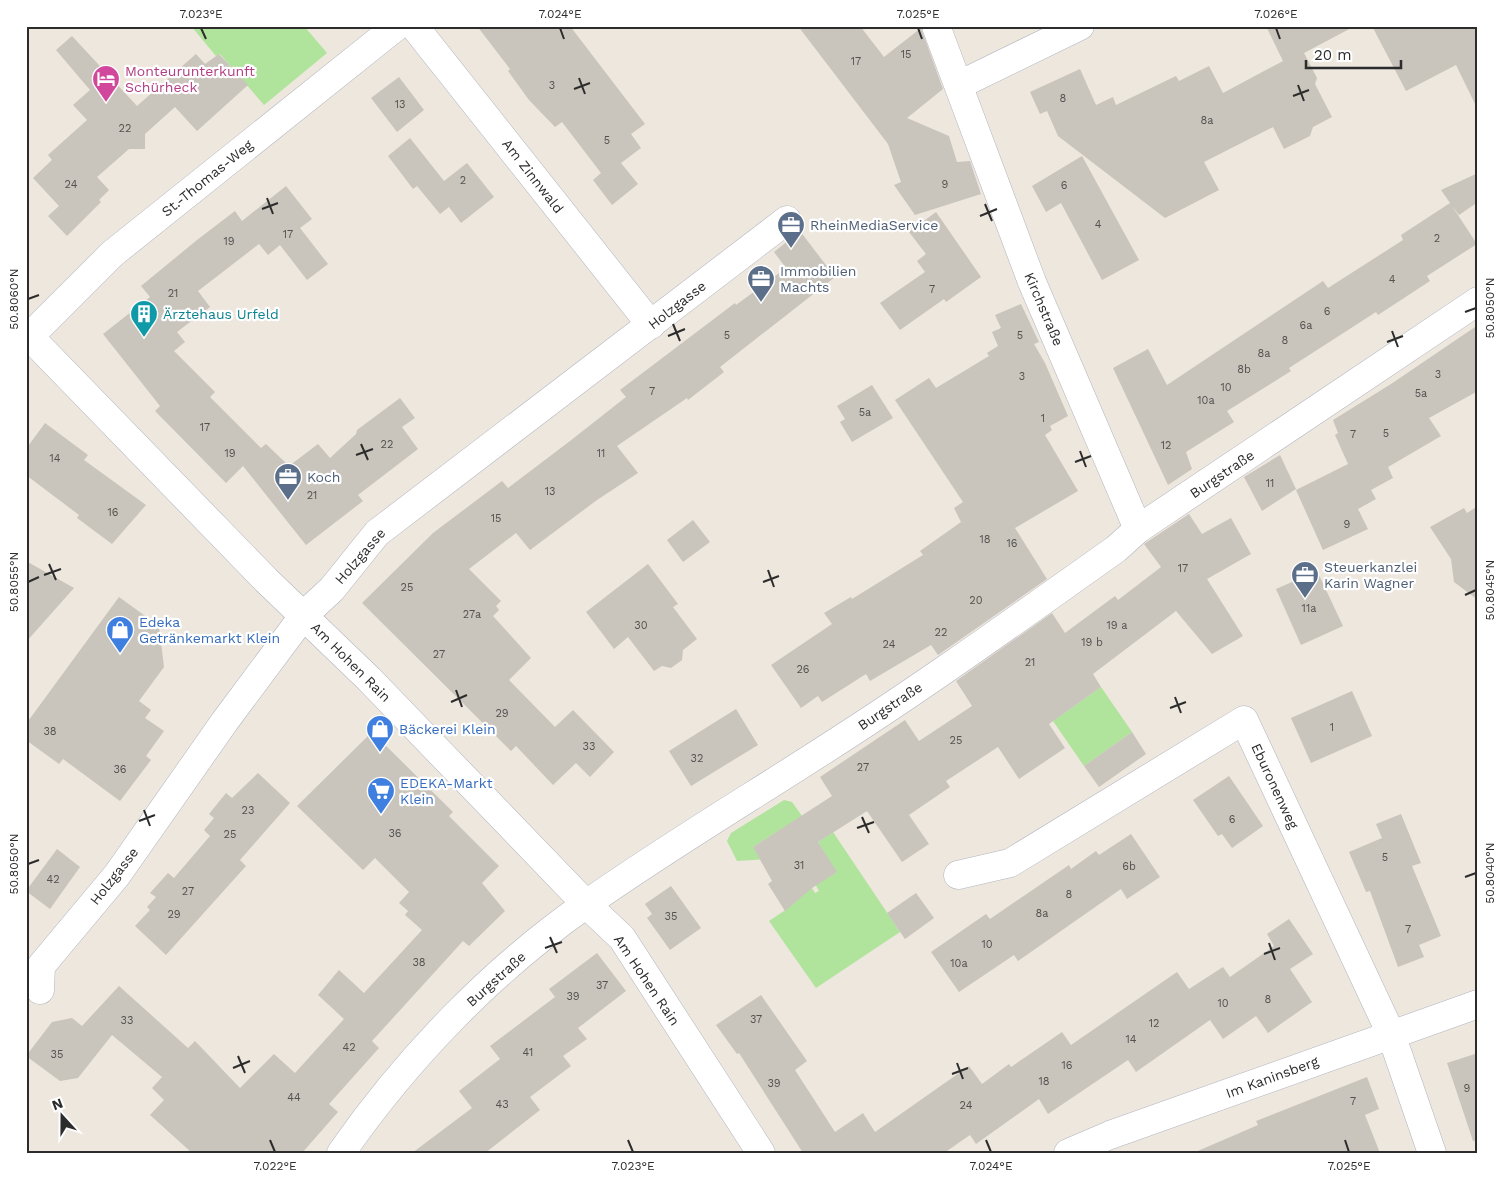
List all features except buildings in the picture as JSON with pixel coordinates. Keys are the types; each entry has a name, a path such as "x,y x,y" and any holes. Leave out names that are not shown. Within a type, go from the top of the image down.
{"street":[{"name":"St.-Thomas-Weg","path":"27,336 112,254 397,26"},
{"name":"Am Zinnwald","path":"414,26 651,325"},
{"name":"Kirchstraße","path":"936,26 1032,282 1138,529"},
{"path":"959,86 1080,26"},
{"name":"Holzgasse","path":"40,990 41,966 117,875 225,721 304,615 332,589 377,533 787,220"},
{"name":"Burgstraße","path":"341,1153 363,1121 423,1047 503,970 586,904 905,697 1116,549 1138,529 1478,301"},
{"name":"Am Hohen Rain","path":"27,336 266,580 304,615 586,904 622,938 761,1153"},
{"name":"Eburonenweg","path":"958,875 1010,863 1244,720 1391,1034 1432,1153"},
{"name":"Im Kaninsberg","path":"1068,1153 1113,1144 1391,1034 1478,1004"}],"green space":[{"path":"191,26 304,26 327,53 264,105 220,54 216,56"},
{"path":"1101,687 1132,732 1084,766 1053,721"},
{"path":"784,800 792,802 802,816 753,847 766,859 737,861 727,841 731,833"},
{"path":"833,832 900,932 816,988 769,921 787,909 784,905 812,888 815,893 819,891 813,880 836,872 818,842"}],"place":[{"name":"Monteurunterkunft Schürheck","path":"106,103"},
{"name":"RheinMediaService","path":"791,249"},
{"name":"Immobilien Machts","path":"761,303"},
{"name":"Ärztehaus Urfeld","path":"144,338"},
{"name":"Koch","path":"288,501"},
{"name":"Steuerkanzlei Karin Wagner","path":"1305,599"},
{"name":"Edeka Getränkemarkt Klein","path":"120,654"},
{"name":"Bäckerei Klein","path":"380,753"},
{"name":"EDEKA-Markt Klein","path":"381,815"}]}
